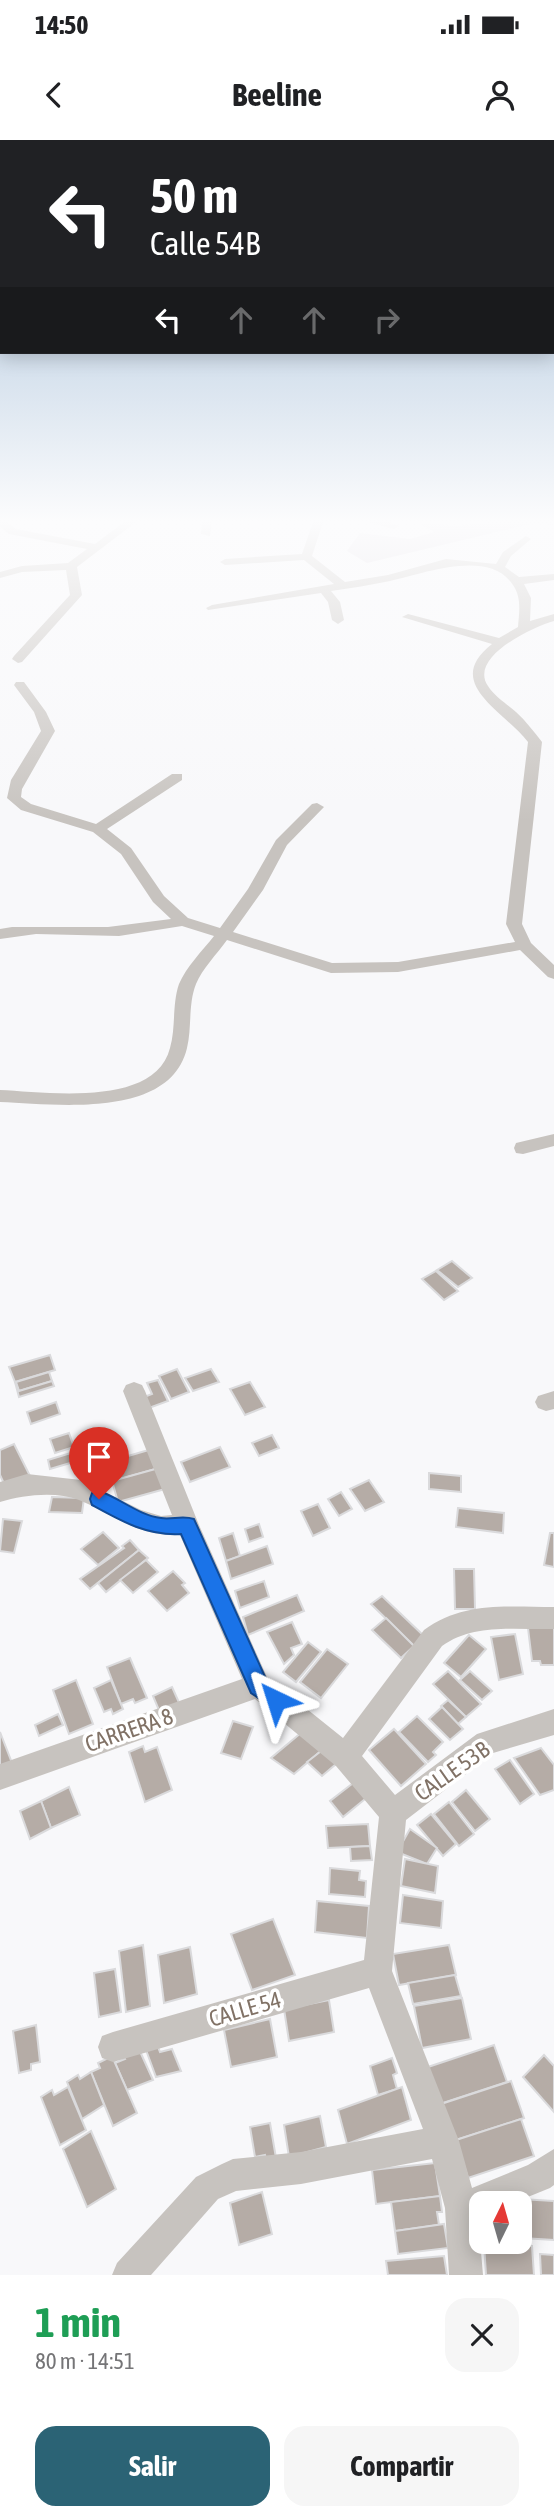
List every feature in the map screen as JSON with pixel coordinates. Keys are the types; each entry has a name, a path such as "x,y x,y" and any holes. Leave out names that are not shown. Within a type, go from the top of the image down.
{"street":[{"path":"18,659 55,622"},
{"path":"425,622 499,642"},
{"path":"524,622 524,630"},
{"path":"543,622 499,642 478,666 477,679 483,690 519,722 534,742 514,925 524,945 554,974"},
{"path":"20,685 40,712 48,731 44,743 7,786 14,798 26,807 98,829 126,851 158,899 183,921 220,935 331,968 398,967 524,945"},
{"path":"98,829 177,777"},
{"path":"0,1096 99,1098 123,1095 155,1083 177,1054 183,999 188,982 255,890 281,843 317,807"},
{"path":"0,934 20,929 121,931 183,921"},
{"path":"523,1148 554,1140"},
{"path":"134,1391 187,1525 258,1686 345,1757 393,1813 377,1970 443,2141 461,2207 466,2275"},
{"path":"0,1492 27,1484 81,1490 136,1519 161,1527 187,1525"},
{"path":"345,1757 433,1638 451,1625 477,1619 554,1618"},
{"name":"CARRERA 8","path":"0,1777 258,1686"},
{"name":"CALLE 53B","path":"393,1813 486,1744 554,1722"},
{"name":"CALLE 54","path":"113,2046 377,1970"},
{"path":"129,2275 207,2188 233,2175 301,2168 443,2141"},
{"path":"461,2207 539,2177 554,2165"}],"building":[{"path":"452,1261 472,1278 458,1287 437,1270"},
{"path":"436,1271 458,1291 444,1300 422,1279"},
{"path":"50,1355 55,1370 15,1382 9,1367"},
{"path":"177,1369 189,1392 171,1399 159,1376"},
{"path":"211,1369 219,1382 193,1391 185,1378"},
{"path":"49,1372 52,1381 19,1391 16,1382"},
{"path":"158,1380 168,1401 149,1408 144,1397 152,1394 147,1383"},
{"path":"52,1381 54,1386 19,1397 15,1382 19,1391"},
{"path":"250,1382 265,1407 245,1415 230,1389"},
{"path":"56,1402 60,1414 31,1424 27,1412"},
{"path":"69,1433 74,1447 55,1453 50,1439"},
{"path":"272,1435 279,1448 259,1456 252,1443"},
{"path":"14,1444 31,1478 6,1488 0,1475 0,1450"},
{"path":"220,1447 230,1467 190,1482 181,1462"},
{"path":"152,1449 159,1468 117,1480 111,1461"},
{"path":"74,1452 77,1461 50,1469 48,1460"},
{"path":"159,1468 165,1489 118,1502 112,1481"},
{"path":"429,1473 461,1476 461,1492 429,1489"},
{"path":"369,1480 384,1502 365,1511 350,1489"},
{"path":"341,1492 352,1509 339,1516 328,1499"},
{"path":"52,1497 84,1498 82,1513 49,1512"},
{"path":"318,1504 330,1528 313,1536 301,1511"},
{"path":"458,1508 504,1513 503,1533 456,1527"},
{"path":"3,1519 22,1521 14,1553 0,1551"},
{"path":"259,1524 263,1537 249,1542 245,1529"},
{"path":"103,1532 119,1548 98,1565 81,1549"},
{"path":"233,1533 240,1556 226,1561 219,1538"},
{"path":"550,1533 554,1533 554,1567 544,1565"},
{"path":"130,1540 139,1550 90,1589 80,1579 124,1548 122,1546"},
{"path":"267,1546 273,1564 231,1579 226,1561"},
{"path":"139,1550 148,1558 106,1592 98,1583"},
{"path":"146,1560 158,1572 133,1593 120,1580"},
{"path":"454,1569 474,1569 475,1609 455,1609"},
{"path":"173,1571 185,1583 182,1585 189,1593 167,1611 148,1591"},
{"path":"264,1581 269,1597 240,1608 235,1591"},
{"path":"297,1595 304,1611 248,1635 243,1617"},
{"path":"382,1596 425,1637 414,1646 371,1604"},
{"path":"386,1618 414,1646 401,1658 372,1630"},
{"path":"292,1622 302,1644 291,1648 294,1655 284,1664 267,1632"},
{"path":"554,1624 554,1665 541,1665 540,1661 532,1661 528,1628"},
{"path":"515,1634 523,1674 499,1680 491,1637"},
{"path":"469,1635 486,1649 461,1677 444,1663"},
{"path":"308,1642 321,1652 296,1682 283,1672"},
{"path":"327,1649 348,1664 321,1698 300,1682"},
{"path":"130,1658 147,1698 135,1703 133,1699 121,1704 107,1667"},
{"path":"448,1671 481,1704 466,1717 433,1684"},
{"path":"470,1671 492,1691 482,1700 460,1680"},
{"path":"76,1680 93,1724 69,1734 53,1690"},
{"path":"111,1680 123,1709 113,1714 111,1709 104,1712 94,1688"},
{"path":"172,1687 181,1707 161,1715 153,1696"},
{"path":"448,1700 466,1717 458,1724 441,1706"},
{"path":"442,1707 463,1729 450,1740 429,1719"},
{"path":"58,1714 63,1725 39,1736 35,1725"},
{"path":"417,1716 443,1742 433,1752 436,1755 428,1762 399,1732"},
{"path":"233,1721 253,1727 241,1759 221,1753"},
{"path":"394,1729 426,1764 401,1786 369,1750"},
{"path":"0,1732 12,1763 0,1768"},
{"path":"302,1732 322,1750 294,1774 271,1758"},
{"path":"143,1746 145,1752 157,1747 172,1790 145,1802 129,1752"},
{"path":"325,1748 336,1764 322,1776 307,1762"},
{"path":"541,1748 554,1765 554,1790 540,1795 514,1758"},
{"path":"510,1760 534,1794 520,1804 495,1769"},
{"path":"357,1780 370,1795 343,1817 330,1801"},
{"path":"69,1787 80,1815 51,1828 41,1801"},
{"path":"466,1790 490,1819 475,1831 452,1802"},
{"path":"41,1801 51,1828 30,1839 20,1811"},
{"path":"449,1802 474,1834 459,1846 434,1814"},
{"path":"431,1814 456,1844 443,1856 417,1825"},
{"path":"368,1824 370,1846 328,1848 326,1826"},
{"path":"410,1829 437,1848 427,1864 397,1852"},
{"path":"370,1846 372,1860 351,1861 350,1847"},
{"path":"405,1859 438,1866 435,1893 401,1886"},
{"path":"330,1868 360,1871 359,1880 366,1881 365,1897 329,1894"},
{"path":"403,1895 443,1901 441,1928 400,1923"},
{"path":"317,1901 369,1906 367,1938 315,1932"},
{"path":"273,1919 295,1975 252,1990 231,1934"},
{"path":"143,1945 150,2006 126,2012 119,1951"},
{"path":"449,1945 456,1975 399,1985 393,1954"},
{"path":"190,1947 197,1994 164,2003 158,1955"},
{"path":"115,1969 121,2012 99,2017 94,1973"},
{"path":"455,1975 461,1996 413,2004 408,1983"},
{"path":"462,1998 471,2039 422,2048 414,2006"},
{"path":"329,2000 334,2032 289,2041 284,2009"},
{"path":"270,2019 277,2057 231,2067 224,2030"},
{"path":"36,2025 40,2062 31,2064 31,2070 19,2073 13,2031"},
{"path":"494,2045 507,2082 440,2104 428,2067"},
{"path":"138,2047 153,2080 127,2090 115,2063 125,2059 121,2052"},
{"path":"158,2047 160,2052 172,2049 181,2071 156,2077 146,2050"},
{"path":"544,2055 554,2066 554,2112 523,2077"},
{"path":"112,2056 137,2113 113,2126 91,2072 100,2068 98,2063"},
{"path":"392,2058 397,2073 393,2075 397,2089 378,2095 370,2066"},
{"path":"91,2072 104,2105 82,2119 67,2082 78,2075 80,2079"},
{"path":"511,2081 524,2118 453,2141 441,2104"},
{"path":"68,2087 86,2130 60,2145 41,2097 52,2090 54,2095"},
{"path":"402,2087 411,2120 347,2144 338,2110"},
{"path":"320,2116 326,2147 289,2157 284,2125"},
{"path":"521,2119 534,2156 468,2178 456,2140"},
{"path":"270,2123 276,2158 266,2160 265,2155 255,2157 250,2127"},
{"path":"91,2131 116,2189 87,2207 63,2149"},
{"path":"435,2163 440,2196 376,2204 372,2170"},
{"path":"262,2192 272,2234 239,2245 230,2203"},
{"path":"440,2196 442,2212 437,2212 439,2225 395,2231 391,2202"},
{"path":"532,2200 554,2201 554,2240 532,2239"},
{"path":"444,2224 448,2248 398,2254 395,2231"},
{"path":"532,2246 534,2275 486,2275 485,2254 532,2254"},
{"path":"540,2254 554,2255 554,2275 541,2275"},
{"path":"444,2256 447,2275 388,2275 386,2261"}],"route":[{"path":"99,1499 136,1519 161,1527 187,1525 258,1686 276,1700"}]}
